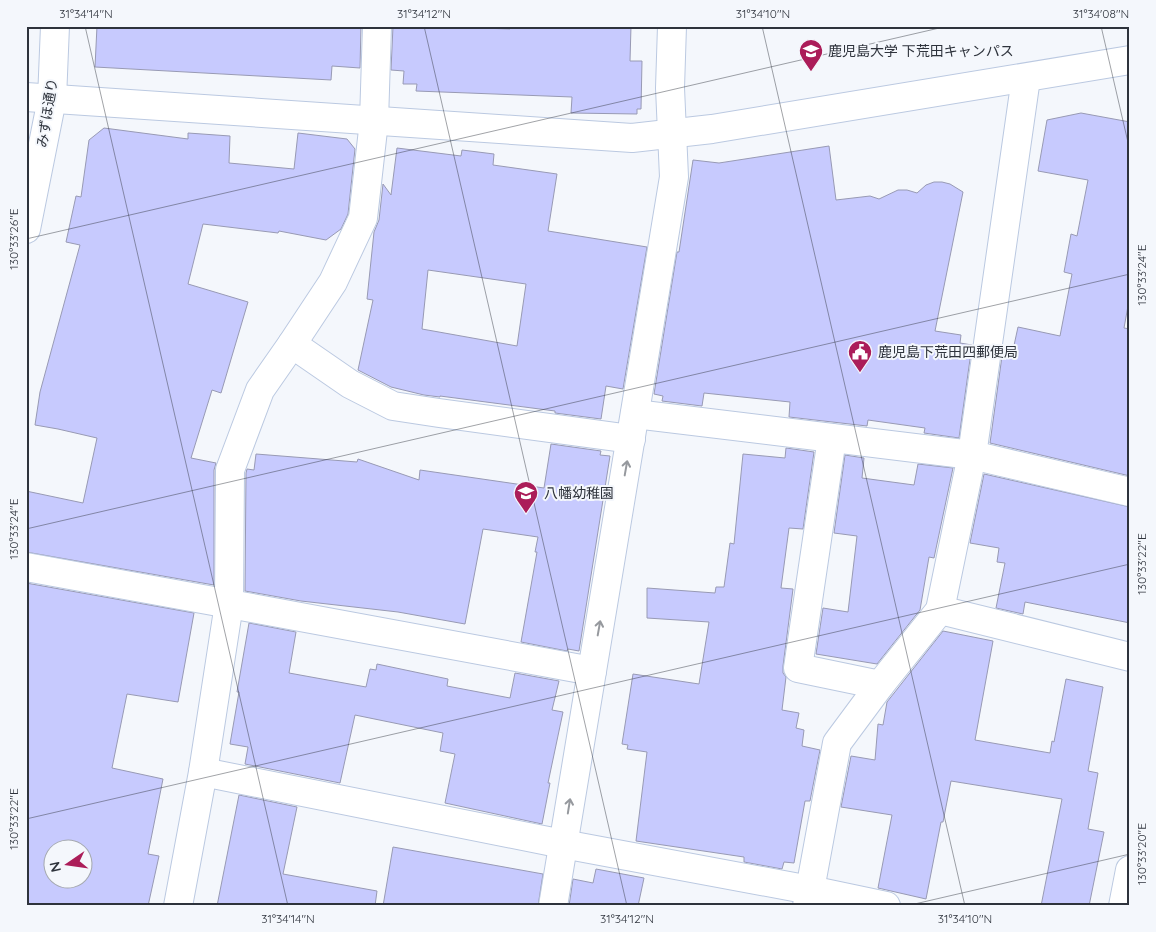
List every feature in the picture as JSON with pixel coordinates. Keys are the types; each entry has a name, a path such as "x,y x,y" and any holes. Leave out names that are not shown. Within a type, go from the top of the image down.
{"street":[{"name":"みずほ通り","path":"26,229 39,98 55,26"},
{"path":"178,906 203,772 229,604 230,470 260,390 333,282 363,218 374,121 377,26"},
{"path":"553,906 674,177 670,88 672,26"},
{"path":"39,98 632,138 712,130 1130,60"},
{"path":"808,898 837,743 880,685 940,610 972,454 1026,78"},
{"path":"292,344 350,384 393,406 439,413 633,427 832,438 972,454 1130,492"},
{"path":"832,438 798,668 880,685"},
{"path":"26,567 592,671"},
{"path":"940,610 1130,657"},
{"path":"203,772 563,844 808,898 886,906"},
{"path":"1123,906 1130,870"}],"building":[{"path":"97,26 361,26 360,68 332,66 331,80 95,67"},
{"path":"393,26 510,29 511,26 631,26 630,61 642,61 641,109 637,109 637,114 571,113 572,97 416,91 417,84 403,84 404,71 391,70"},
{"path":"1081,113 1130,122 1130,295 1124,328 1130,329 1130,476 990,443 1003,349 1013,350 1018,327 1060,336 1072,274 1064,272 1071,234 1077,236 1088,180 1038,171 1047,120"},
{"path":"104,128 188,139 188,133 230,136 229,163 294,169 298,133 347,139 355,149 348,214 341,229 326,240 279,231 278,233 203,224 188,284 248,302 221,393 212,390 191,458 216,463 214,470 214,585 26,552 26,491 83,503 97,438 35,425 40,392 80,245 66,242 76,196 81,197 89,140"},
{"path":"829,146 836,200 870,196 879,199 898,190 917,193 926,185 934,182 950,184 963,192 935,331 961,335 960,343 972,345 959,438 924,433 925,428 868,420 867,426 789,417 790,402 704,393 702,406 662,401 663,396 654,394 693,160 719,163"},
{"path":"397,148 461,156 462,150 494,154 493,165 557,174 548,231 647,247 623,389 606,386 601,419 555,413 555,411 424,395 391,387 358,370 373,300 367,299 374,232 379,220 383,184 391,195","holes":["428,270 526,284 517,346 422,329"]},
{"path":"551,444 601,451 600,455 610,456 579,651 568,649 567,651 521,642 538,537 483,529 465,624 398,612 301,601 245,591 246,473 247,469 254,470 256,454 357,462 358,459 419,480 420,470 544,488"},
{"path":"786,448 814,452 803,529 789,528 781,588 793,589 783,666 783,673 786,677 782,710 799,713 796,728 804,730 802,746 820,750 810,801 805,801 794,863 784,862 782,869 744,862 744,857 636,841 647,752 627,749 628,745 622,744 633,674 699,684 709,622 647,618 647,588 715,593 716,587 724,587 730,543 734,544 743,454 785,458"},
{"path":"845,455 864,458 862,478 914,485 918,464 953,468 934,558 929,557 920,610 877,664 816,654 823,608 848,612 857,536 834,533"},
{"path":"984,474 1130,507 1130,623 1025,602 1023,614 996,608 1005,563 997,562 999,548 970,543"},
{"path":"26,583 194,613 178,702 127,694 112,768 163,779 148,854 159,856 148,906 26,906"},
{"path":"249,623 296,632 289,673 366,687 370,669 376,670 377,664 448,679 447,686 510,698 515,673 559,681 552,710 563,712 548,783 550,783 542,824 445,803 455,754 440,751 443,733 355,715 340,783 245,764 248,747 230,744"},
{"path":"943,631 993,641 975,740 1050,753 1052,741 1054,742 1066,679 1103,687 1088,771 1098,773 1088,829 1104,832 1089,906 1041,906 1062,799 951,781 926,899 878,888 892,815 841,807 851,756 875,760 878,724 883,725 887,702"},
{"path":"239,795 297,807 283,874 377,891 375,906 217,906"},
{"path":"393,847 543,874 538,906 383,906"},
{"path":"596,869 644,878 638,906 569,906 573,879 593,883"}],"place":[{"name":"鹿児島大学 下荒田キャンパス","path":"811,72"},
{"name":"鹿児島下荒田四郵便局","path":"860,373"},
{"name":"八幡幼稚園","path":"526,514"}]}
